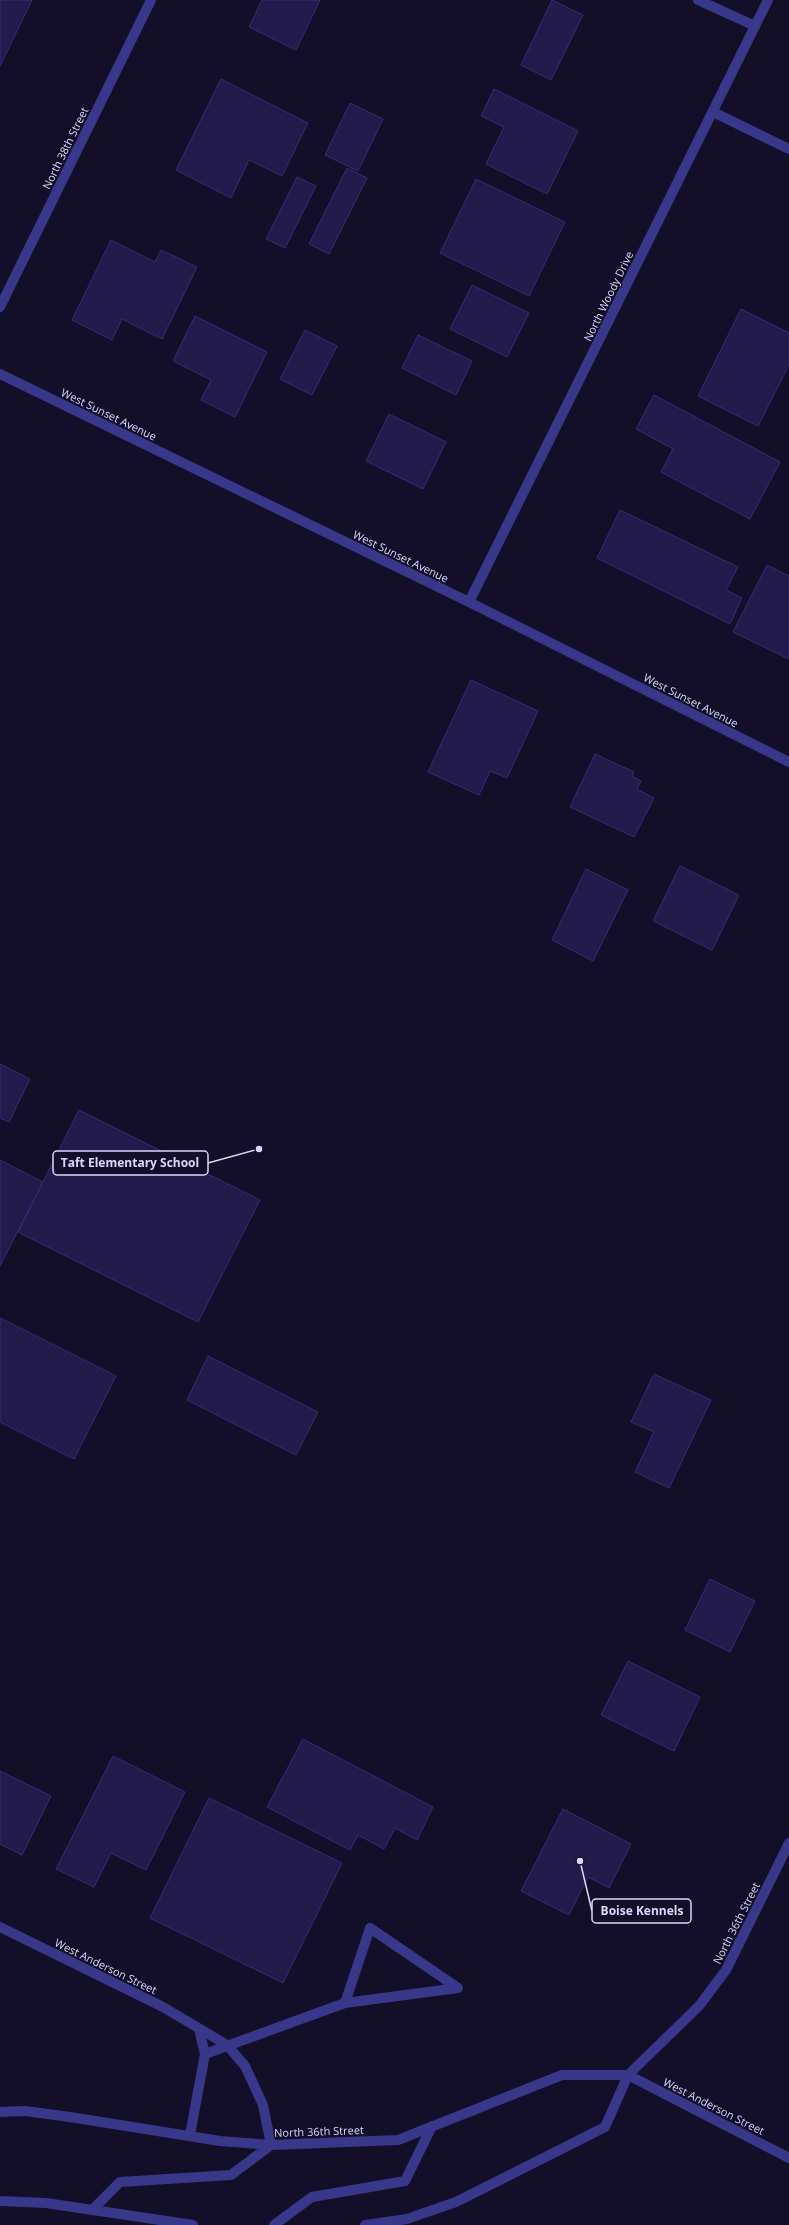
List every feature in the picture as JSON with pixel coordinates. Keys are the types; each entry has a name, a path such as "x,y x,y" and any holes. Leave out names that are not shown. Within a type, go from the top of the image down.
{"street":[{"name":"North 38th Street","path":"0,307 151,0"},
{"path":"698,0 755,26"},
{"name":"North Woody Drive","path":"469,602 768,0"},
{"path":"713,112 789,149"},
{"name":"West Sunset Avenue","path":"0,374 469,602 789,762"},
{"name":"North 36th Street","path":"365,2225 407,2219 456,2202 605,2127 628,2076 699,2006 726,1970 789,1843"},
{"name":"West Anderson Street","path":"0,1927 163,2007 227,2045 245,2066 263,2105 271,2145"},
{"path":"205,2054 345,2003 458,1988 370,1928 345,2003"},
{"path":"190,2136 205,2054 199,2029"},
{"name":"North 36th Street","path":"0,2112 25,2111 220,2141 271,2145 398,2140 562,2075 628,2076"},
{"name":"West Anderson Street","path":"628,2076 789,2158"},
{"path":"274,2225 312,2196 405,2181 432,2126"},
{"path":"92,2210 120,2182 231,2175 271,2145"},
{"path":"0,2201 46,2203 193,2225"}],"building":[{"path":"0,0 32,0 0,66"},
{"path":"262,0 320,0 296,50 249,27"},
{"path":"552,0 583,15 551,80 521,65"},
{"path":"221,79 308,123 282,176 249,160 231,198 176,170"},
{"path":"494,89 578,131 547,194 486,164 504,127 481,116"},
{"path":"350,103 383,119 358,171 325,155"},
{"path":"347,168 367,178 329,254 309,244"},
{"path":"297,177 316,186 285,248 266,239"},
{"path":"476,179 565,222 529,296 440,253"},
{"path":"111,240 155,262 161,250 197,267 162,339 122,319 112,340 72,320"},
{"path":"472,285 529,313 507,357 450,329"},
{"path":"741,309 789,333 789,365 758,426 698,396"},
{"path":"195,316 267,352 235,417 201,400 211,380 173,361"},
{"path":"305,330 337,346 312,395 280,379"},
{"path":"418,335 472,361 456,395 402,368"},
{"path":"654,395 780,462 750,519 661,472 673,449 636,429"},
{"path":"389,414 446,442 423,489 366,461"},
{"path":"620,510 738,567 726,590 742,598 730,624 597,558"},
{"path":"767,565 789,576 789,659 733,632"},
{"path":"471,680 538,711 507,778 490,771 479,795 428,772"},
{"path":"595,754 634,772 632,776 641,781 637,789 654,798 634,837 570,807"},
{"path":"680,866 739,895 712,950 653,921"},
{"path":"586,869 628,890 593,961 552,940"},
{"path":"0,1064 30,1079 9,1122 0,1118"},
{"path":"79,1110 260,1200 198,1322 18,1232"},
{"path":"0,1160 43,1182 0,1266"},
{"path":"0,1318 116,1376 74,1459 0,1422"},
{"path":"208,1356 318,1412 296,1455 187,1400"},
{"path":"654,1374 711,1400 669,1488 635,1472 654,1432 631,1422"},
{"path":"710,1579 755,1601 730,1652 685,1630"},
{"path":"628,1661 700,1697 674,1751 601,1715"},
{"path":"303,1739 433,1807 417,1840 395,1828 384,1849 358,1835 350,1850 267,1807"},
{"path":"113,1756 185,1792 146,1870 111,1853 94,1887 56,1869"},
{"path":"0,1771 51,1796 22,1855 0,1844"},
{"path":"209,1798 342,1863 283,1983 150,1918"},
{"path":"563,1809 631,1844 609,1888 588,1877 569,1915 521,1891"}],"place":[{"name":"Taft Elementary School","path":"259,1149"},
{"name":"Boise Kennels","path":"580,1861"}]}
